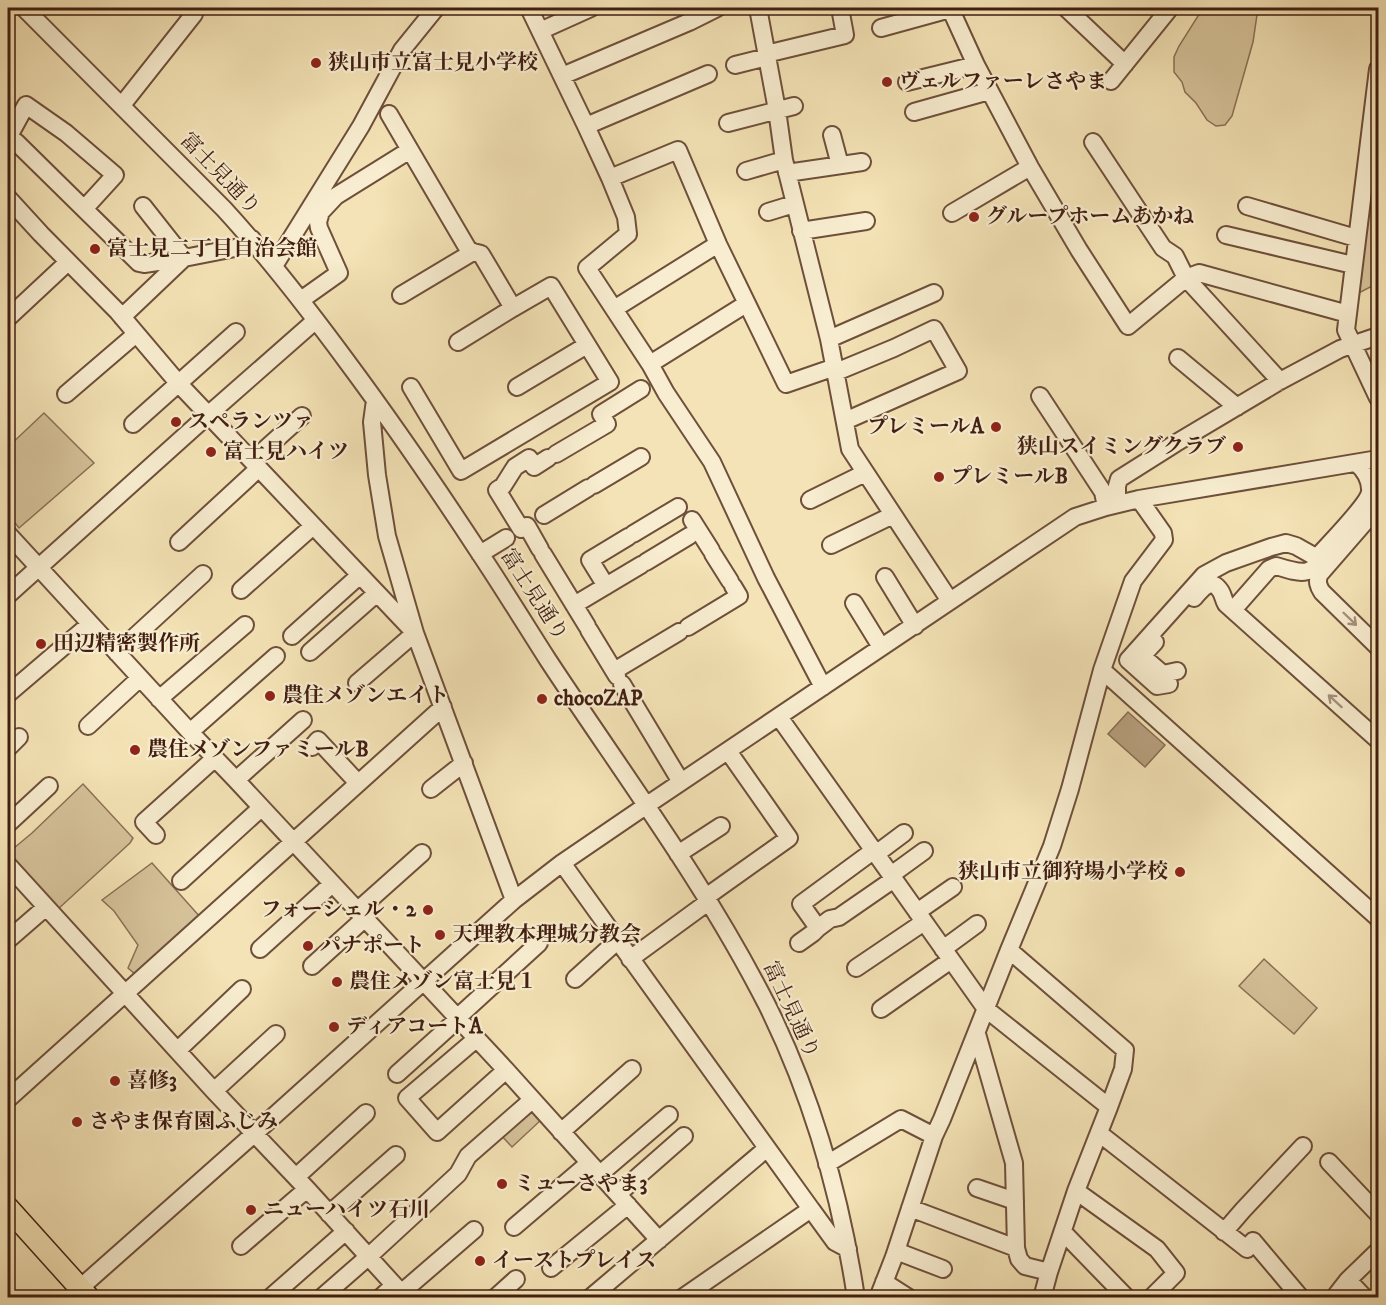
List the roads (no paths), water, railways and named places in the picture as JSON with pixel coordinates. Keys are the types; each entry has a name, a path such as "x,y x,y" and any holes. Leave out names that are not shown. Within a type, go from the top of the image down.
{"main road":[{"path":"8,1208 85,1293"}],"street":[{"name":"富士見通り","path":"24,8 224,209 252,239 301,300 375,400 647,805 748,970 784,1043 808,1102 827,1164 848,1249 856,1298"},
{"path":"274,266 361,126 402,50 436,8"},
{"path":"529,8 586,126 626,217 628,234 587,268 712,462 766,578 823,687"},
{"path":"540,31 591,8"},
{"path":"562,76 717,8"},
{"path":"758,8 785,166 830,339 849,449 950,601"},
{"path":"735,65 845,35 840,8"},
{"path":"881,28 950,8 989,91 1030,167 1079,250 1128,326 1186,278 1199,273 1348,314"},
{"path":"1066,8 1125,64"},
{"path":"1111,81 1170,8"},
{"path":"122,105 194,14"},
{"path":"907,82 976,64"},
{"path":"1378,69 1376,107 1356,238 1346,330 1378,398"},
{"path":"586,126 708,74"},
{"path":"914,112 989,91"},
{"path":"84,208 115,175 66,133 26,105 8,139 16,142 139,263 184,258 235,248 252,239"},
{"path":"728,123 794,106"},
{"path":"388,114 468,249 481,254 513,308"},
{"path":"832,135 840,165"},
{"path":"1093,142 1163,248 1175,256 1186,278 1280,381"},
{"path":"301,300 339,273 318,222 325,206 336,195 410,150"},
{"path":"610,178 678,150 746,304 786,384 894,348 934,329 958,371 845,421"},
{"path":"746,171 785,166 840,165 862,162"},
{"path":"952,213 1030,167"},
{"path":"8,198 122,317 208,415 415,633"},
{"path":"768,212 794,204"},
{"path":"143,206 184,258"},
{"path":"1247,207 1356,238"},
{"path":"801,231 866,221"},
{"path":"1226,235 1353,265"},
{"path":"614,309 718,243"},
{"path":"401,296 473,252"},
{"path":"122,317 184,258"},
{"path":"8,318 68,262"},
{"path":"411,387 461,471 610,382 551,286 458,342"},
{"path":"830,339 934,293"},
{"path":"650,364 746,304"},
{"path":"8,595 316,320"},
{"path":"133,424 236,333"},
{"path":"66,394 136,334"},
{"path":"1111,505 1119,479 1280,381 1340,349 1378,336"},
{"path":"518,387 587,345"},
{"path":"1178,358 1237,407"},
{"path":"641,389 601,414 607,424 534,467 529,458 515,466 502,486 497,489 542,551 681,782"},
{"path":"1040,396 1111,505"},
{"path":"375,400 372,422 377,475 387,536 415,633 514,900"},
{"path":"179,542 302,416"},
{"path":"480,554 641,457"},
{"path":"85,1293 255,1133 514,900 562,863 1075,517 1111,505 1139,499 1378,459"},
{"path":"1231,608 1221,575 1222,569 1234,560 1256,560 1303,572 1311,570 1319,564 1373,502 1376,489 1373,466 1378,459"},
{"path":"1147,637 1204,581 1234,560 1286,543 1316,556 1322,552 1364,503 1370,492 1367,477 1356,463"},
{"path":"810,500 865,473"},
{"path":"909,1298 881,1290 934,1136 1052,846 1102,670 1133,581 1164,540 1163,533 1139,499"},
{"path":"606,586 590,560 678,507"},
{"path":"1378,507 1319,575 1318,581 1322,592 1378,647"},
{"path":"831,545 893,515"},
{"path":"241,590 313,525"},
{"path":"574,605 644,563 693,529 712,552 739,596 683,630 618,677"},
{"path":"8,534 506,1070 659,1240"},
{"path":"1173,678 1163,674 1142,656 1147,637 1196,568 1225,554 1279,535 1290,534 1299,537 1322,552"},
{"path":"1231,608 1269,569 1276,566"},
{"path":"117,653 202,574"},
{"path":"292,636 360,575"},
{"path":"885,577 915,626"},
{"path":"1204,581 1219,588 1223,599 1231,608 1378,740"},
{"path":"310,652 377,593"},
{"path":"854,603 881,648"},
{"path":"8,694 90,624"},
{"path":"159,699 245,625"},
{"path":"357,683 415,633"},
{"path":"190,732 276,656"},
{"path":"1102,670 1378,918"},
{"path":"88,726 140,678"},
{"path":"8,1099 443,706"},
{"path":"779,717 986,1009 1109,1107"},
{"path":"236,780 303,720"},
{"path":"312,747 318,740 358,783"},
{"path":"630,959 789,838 728,751"},
{"path":"156,835 144,822 215,758"},
{"path":"431,789 464,763"},
{"path":"8,824 49,786"},
{"path":"181,881 261,808"},
{"path":"678,854 721,826"},
{"path":"818,928 801,904 904,833"},
{"path":"799,943 830,919 839,917 924,851"},
{"path":"312,966 422,853"},
{"path":"562,863 766,1149 835,1242 848,1249"},
{"path":"8,865 400,1292"},
{"path":"260,949 332,884"},
{"path":"856,968 920,917 953,887"},
{"path":"8,940 46,907"},
{"path":"881,1009 947,954 977,924"},
{"path":"575,978 617,941"},
{"path":"397,1074 539,943"},
{"path":"1009,950 1125,1050 1124,1069 1076,1191 1042,1298"},
{"path":"178,1050 242,989"},
{"path":"214,1091 276,1034"},
{"path":"977,1034 1014,1163 1016,1248 1019,1259 1025,1266 1049,1272"},
{"path":"476,1039 407,1098 437,1132 506,1070"},
{"path":"561,1132 632,1069"},
{"path":"321,1298 458,1174 468,1156 532,1100"},
{"path":"241,1246 366,1113"},
{"path":"514,1227 669,1115"},
{"path":"827,1164 901,1119 934,1136"},
{"path":"1099,1135 1247,1249 1253,1241 1301,1298"},
{"path":"552,1268 684,1136"},
{"path":"1224,1232 1303,1146"},
{"path":"590,1298 766,1149"},
{"path":"329,1214 396,1155"},
{"path":"1329,1162 1378,1214"},
{"path":"977,1188 1015,1201"},
{"path":"1076,1191 1157,1249 1176,1273 1151,1298"},
{"path":"910,1208 1016,1248"},
{"path":"682,1298 811,1209"},
{"path":"380,1298 400,1292 474,1230"},
{"path":"273,1298 272,1296 346,1231"},
{"path":"1063,1232 1127,1298"},
{"path":"896,1251 943,1269"},
{"path":"1334,1298 1348,1280 1378,1251"},
{"path":"495,1298 516,1279"},
{"path":"1348,1280 1365,1298"}],"place":[{"name":"狭山市立富士見小学校","path":"316,63"},
{"name":"ヴェルファーレさやま","path":"887,82"},
{"name":"グループホームあかね","path":"974,217"},
{"name":"富士見二丁目自治会館","path":"95,249"},
{"name":"スペランツァ","path":"176,422"},
{"name":"プレミールA","path":"996,427"},
{"name":"狭山スイミングクラブ","path":"1238,447"},
{"name":"富士見ハイツ","path":"211,452"},
{"name":"プレミールB","path":"939,477"},
{"name":"田辺精密製作所","path":"41,644"},
{"name":"農住メゾンエイト","path":"270,696"},
{"name":"chocoZAP","path":"542,699"},
{"name":"農住メゾンファミールB","path":"135,750"},
{"name":"狭山市立御狩場小学校","path":"1180,872"},
{"name":"フォーシェル・2","path":"428,910"},
{"name":"天理教本理城分教会","path":"440,935"},
{"name":"パナポート","path":"308,946"},
{"name":"農住メゾン富士見１","path":"337,982"},
{"name":"ディアコートA","path":"334,1027"},
{"name":"喜修3","path":"115,1081"},
{"name":"さやま保育園ふじみ","path":"77,1122"},
{"name":"ミューさやま3","path":"502,1184"},
{"name":"ニューハイツ石川","path":"251,1210"},
{"name":"イーストプレイス","path":"480,1261"}]}
